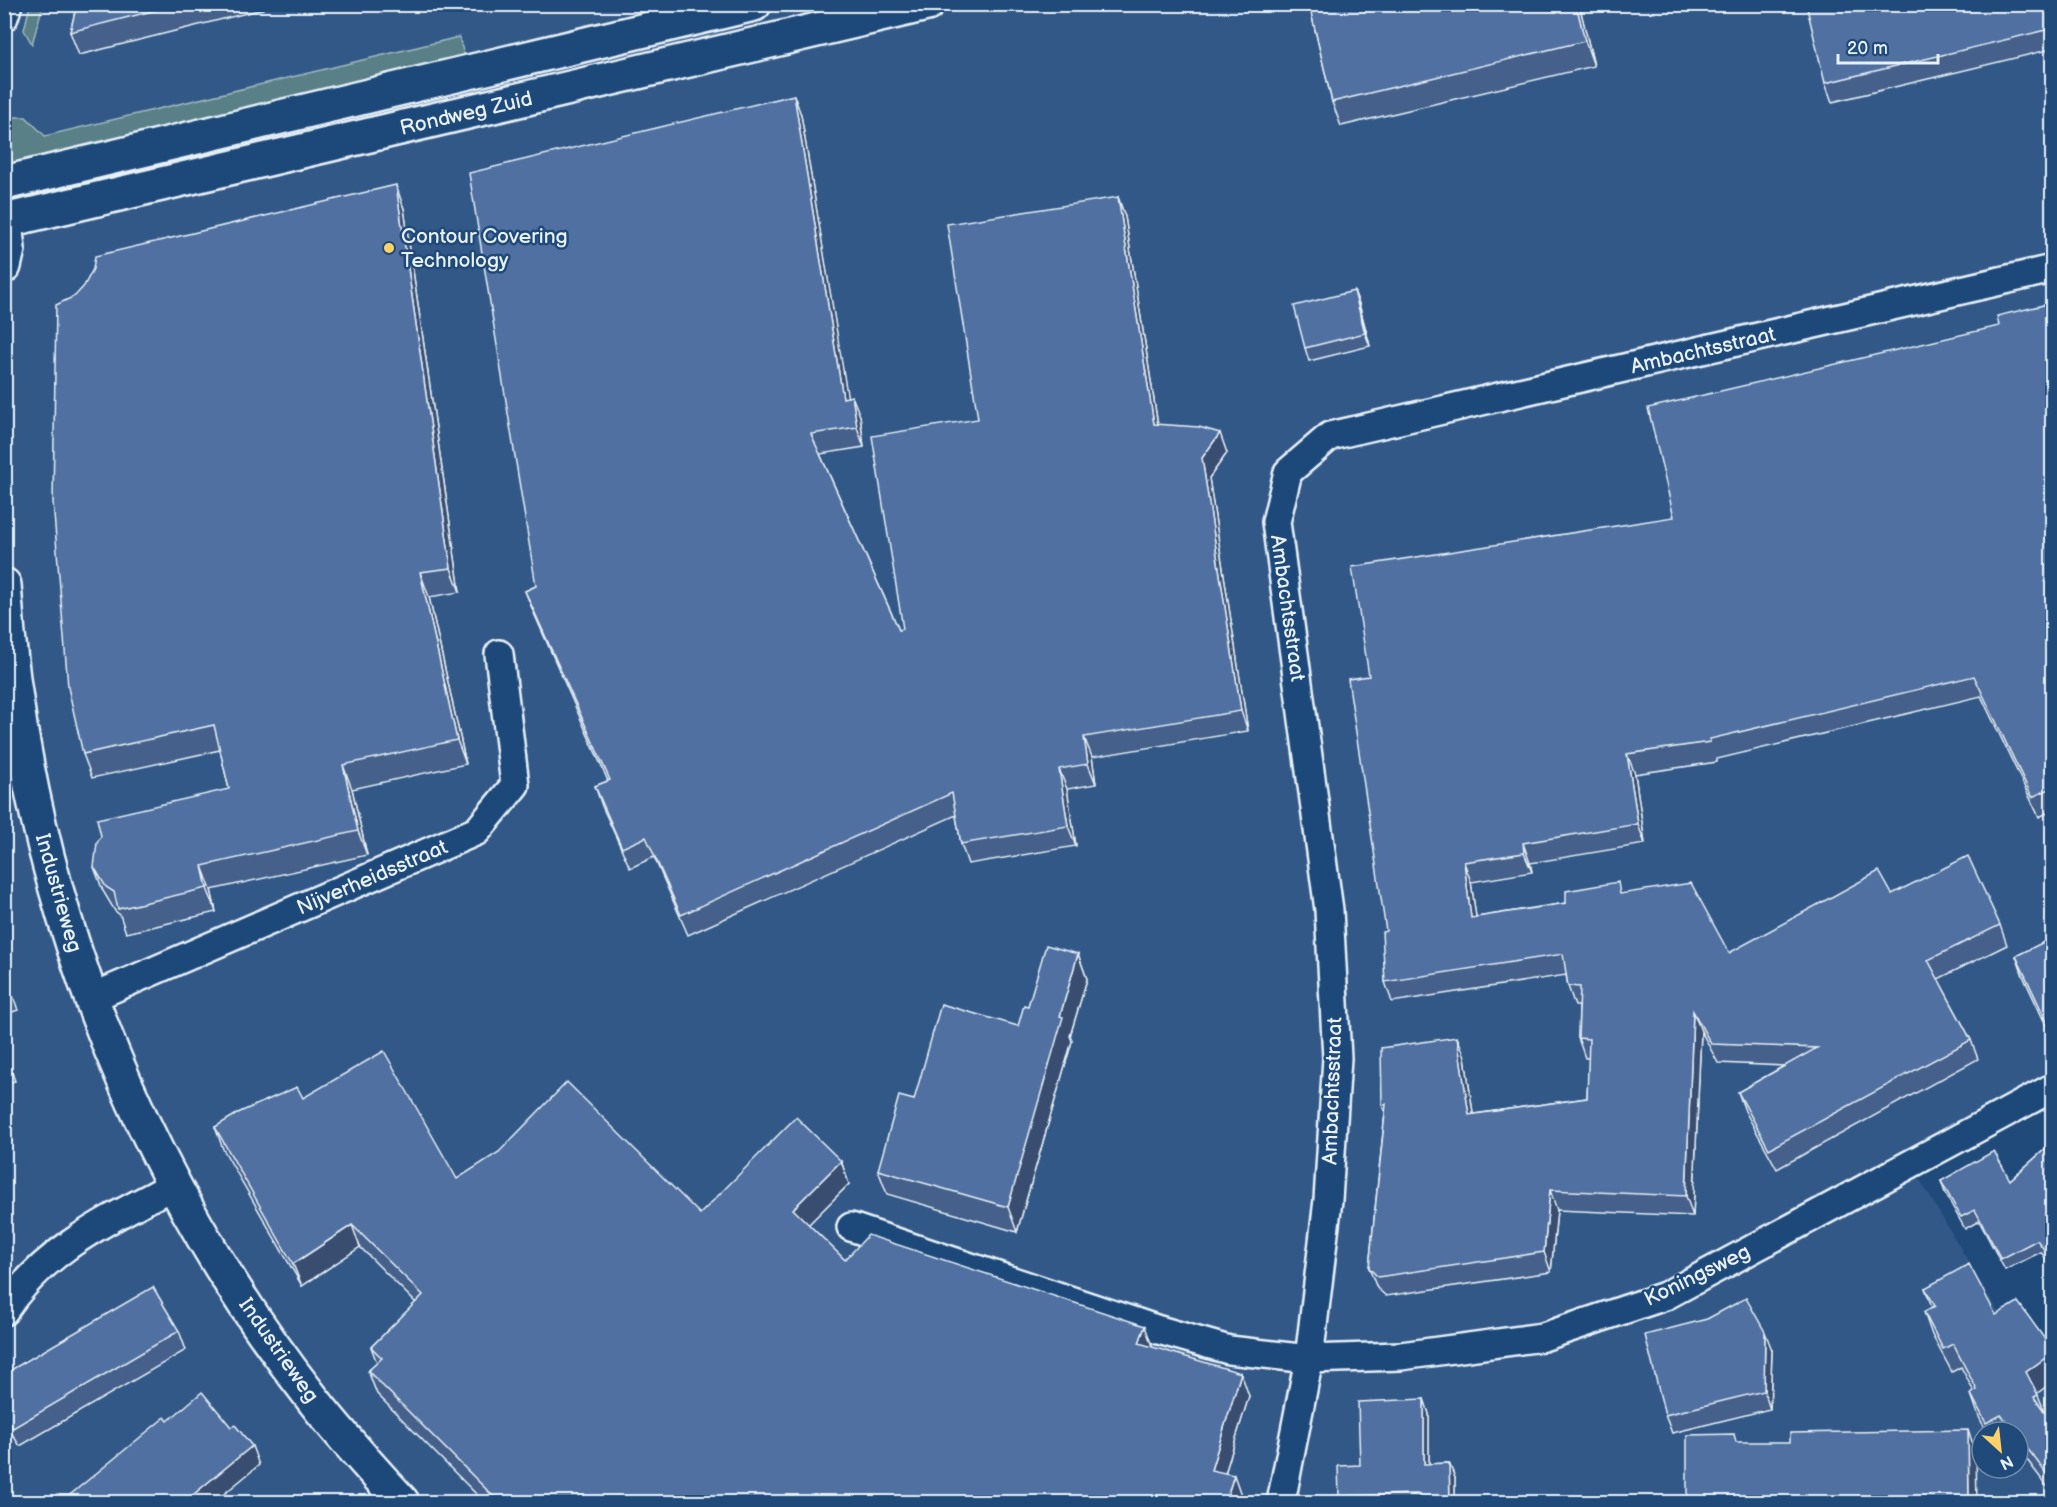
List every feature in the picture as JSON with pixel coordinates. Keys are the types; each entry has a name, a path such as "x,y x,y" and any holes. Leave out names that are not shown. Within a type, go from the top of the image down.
{"main road":[{"name":"Rondweg Zuid","path":"4,183 754,4"},
{"name":"Rondweg Zuid","path":"5,219 927,4"},
{"path":"4,266 8,249 5,219"},
{"name":"Industrieweg","path":"4,585 8,644 20,731 31,787 63,917 91,998 149,1135 174,1185 215,1255 274,1346 314,1401 402,1503"}],"street":[{"path":"4,17 8,4"},
{"name":"Ambachtsstraat","path":"1281,1503 1309,1359 1328,1200 1338,1058 1329,910 1276,522 1288,472 1330,436 2052,269"},
{"name":"Nijverheidsstraat","path":"91,998 477,831 515,785 499,654"},
{"name":"Koningsweg","path":"1309,1359 1401,1356 1543,1337 1665,1296 2052,1088"},
{"path":"4,1311 18,1290 40,1265 70,1242 174,1185"},
{"path":"851,1227 1159,1330 1229,1350 1309,1359"}],"shaded area":[{"path":"5,5 2052,5 2052,1073 1904,1153 2052,1402 2052,1502 5,1502"}],"green space":[{"path":"30,5 43,5 32,44 24,30"},
{"path":"459,37 466,62 5,170 4,117 26,117 45,136"}],"building":[{"path":"77,4 180,4 70,32"},
{"path":"1309,4 1576,4 1585,41 1332,102"},
{"path":"1806,4 2052,4 2052,39 2050,29 1825,83"},
{"path":"794,95 843,398 852,396 857,427 811,434 899,630 903,629 872,436 978,419 947,224 1118,197 1154,424 1199,427 1220,433 1202,458 1241,711 1084,737 1088,764 1059,769 1068,826 961,844 952,793 681,915 646,837 622,848 595,786 610,780 525,591 536,586 469,173"},
{"path":"396,185 451,568 420,572 457,740 343,765 358,831 202,866 207,888 118,909 114,892 106,887 94,867 97,843 101,836 97,819 229,789 214,725 83,754 68,687 53,502 56,305 75,296 84,286 93,269 95,256"},
{"path":"1354,291 1365,333 1305,348 1294,306"},
{"path":"2052,303 2052,788 2032,797 1974,676 1710,739 1710,742 1627,754 1638,824 1523,843 1524,853 1464,862 1471,918 1566,903 1566,891 1618,882 1620,894 1691,883 1729,953 1879,871 1892,894 1968,856 2000,925 1928,960 1971,1040 1769,1149 1738,1092 1817,1048 1711,1044 1693,1011 1686,1196 1550,1190 1544,1252 1378,1277 1369,1268 1386,1104 1382,1105 1381,1048 1457,1037 1469,1115 1587,1098 1589,1039 1578,1038 1580,987 1568,986 1563,954 1385,982 1382,932 1386,931 1348,679 1369,676 1352,567 1674,517 1648,408 1999,326 1997,316"},
{"path":"2052,938 2052,1020 2047,1022 2016,956"},
{"path":"1046,945 1078,954 1060,1016 1063,1017 1008,1207 878,1170 899,1096 914,1100 941,1004 1018,1026 1024,1005 1028,1006"},
{"path":"4,971 12,992 4,994"},
{"path":"4,1051 8,1062 4,1064"},
{"path":"384,1051 457,1179 499,1152 567,1082 700,1214 796,1117 841,1161 793,1209 845,1260 868,1235 1145,1326 1139,1343 1241,1373 1211,1470 1234,1475 1225,1503 500,1503 368,1371 382,1358 371,1347 423,1295 352,1225 293,1264 215,1127 240,1112 297,1087 303,1098"},
{"path":"2052,1143 2052,1260 2037,1240 2001,1259 1975,1210 1961,1217 1941,1181 1994,1151 2010,1180"},
{"path":"1969,1264 1996,1315 2018,1302 2052,1349 2052,1353 2026,1372 2038,1395 2034,1397 2052,1422 2052,1481 2030,1452 2030,1420 2005,1420 2001,1415 1992,1420 1984,1420 1971,1394 1977,1390 1953,1344 1943,1349 1924,1312 1935,1306 1925,1288"},
{"path":"153,1287 179,1331 13,1428 4,1414 4,1374"},
{"path":"1746,1298 1765,1332 1764,1391 1665,1415 1645,1335 1707,1319"},
{"path":"202,1392 231,1427 235,1425 252,1446 183,1503 60,1503 165,1417 168,1421"},
{"path":"1424,1399 1424,1464 1449,1463 1450,1503 1419,1503 1419,1494 1339,1496 1338,1466 1360,1465 1358,1402"},
{"path":"1968,1430 1969,1503 1687,1503 1687,1435 1734,1434 1736,1442 1790,1442 1790,1433"}],"place":[{"name":"Contour Covering Technology","path":"389,248"}]}
